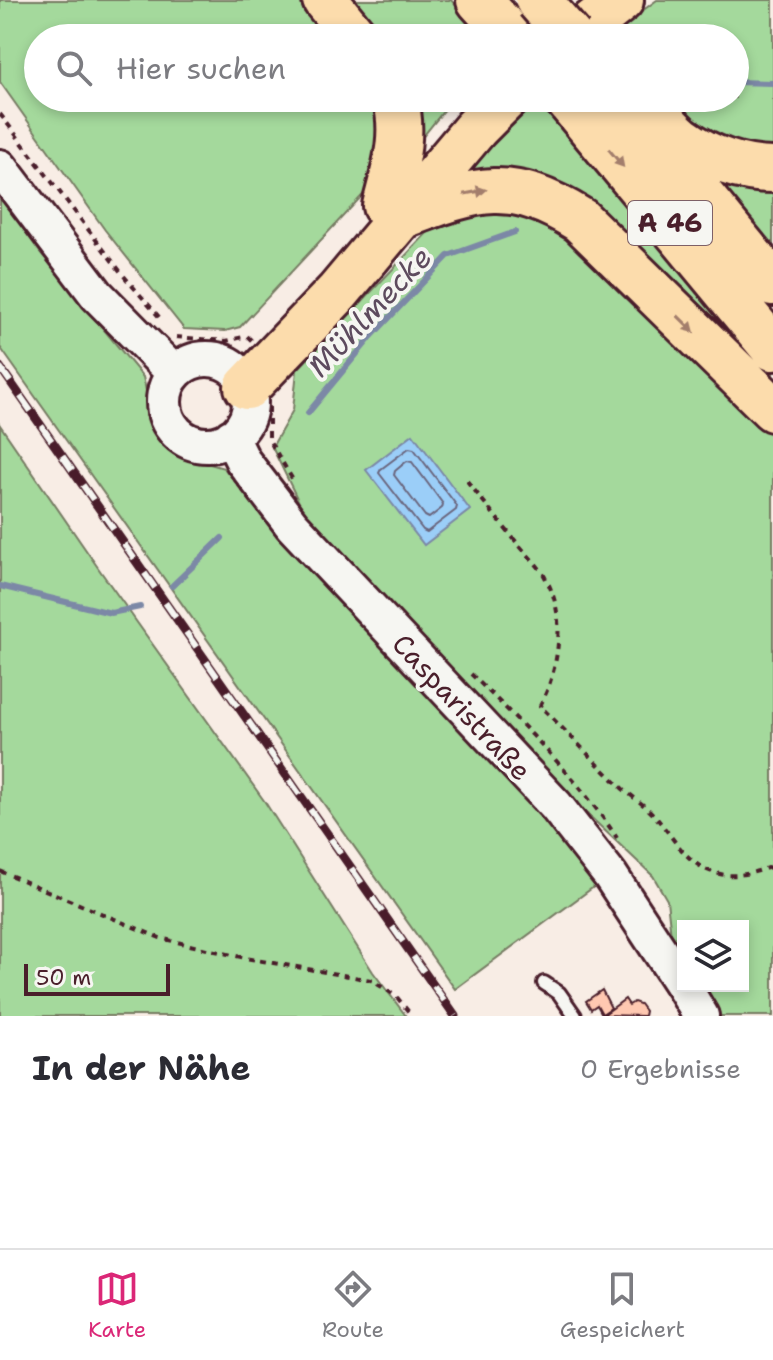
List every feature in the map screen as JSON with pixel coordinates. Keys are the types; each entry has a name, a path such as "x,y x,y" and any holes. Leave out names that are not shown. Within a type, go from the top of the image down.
{"highway":[{"path":"325,0 345,24"},
{"path":"538,0 559,24"},
{"path":"552,24 581,0"},
{"path":"590,24 621,0"},
{"path":"393,212 400,134 398,112"},
{"path":"244,365 338,292 464,112"},
{"path":"393,212 492,112"},
{"name":"A 46","path":"578,112 773,348"},
{"name":"A 46","path":"633,112 773,283"},
{"path":"651,112 681,138 700,149 736,165 773,170"},
{"path":"393,212 488,190 512,191 557,206 580,220 773,409"}],"main road":[{"path":"0,167 97,295 174,373"},
{"path":"202,359 244,365 250,401 243,428 222,443 200,444 185,439 170,426 164,409 166,389 174,373 202,359"},
{"name":"Casparistraße","path":"231,437 243,461 292,525 556,806 610,875 677,977"},
{"name":"Casparistraße","path":"687,992 701,1016"}],"lane":[{"path":"544,983 559,993 575,1016"}],"path":[{"path":"0,114 123,275 178,338 226,341 247,336 244,365"},
{"path":"467,481 546,577 554,600 559,629 556,659 549,688 540,706 654,815 693,862 709,871 733,876 773,866"},
{"path":"0,871 160,938 245,958 371,980 396,996 412,1016"}],"green space":[{"path":"0,0 312,0 331,24 24,24 24,112 383,112 373,184 240,327 225,331 184,329 105,230 0,82"},
{"path":"337,0 451,0 472,24 356,24"},
{"path":"657,0 773,0 773,154 715,138 684,112 749,112 749,24 624,24"},
{"path":"406,112 443,112 409,154"},
{"path":"512,112 548,112 773,372 773,397 594,222 435,194"},
{"path":"706,165 773,183 773,251"},
{"path":"0,196 39,251 143,377 153,422 186,457 224,468 282,539 454,713 603,880 455,989 0,347"},
{"path":"504,203 551,216 610,264 773,432 773,1016 719,1016 703,992 749,992 749,920 677,920 677,953 672,945 667,900 653,876 495,727 312,529 272,447 293,410 297,370 447,212"},
{"path":"0,425 265,802 373,972 406,1016 0,1016"}],"water":[{"path":"413,434 470,510 424,545 366,470"}],"building":[{"path":"602,990 611,1008 602,1014 597,1005 591,1009 586,1001"},
{"path":"625,999 629,1005 634,1002 640,1004 645,1011 644,1016 603,1015"}],"waterway":[{"name":"Mühlmecke","path":"749,82 773,83"},
{"name":"Mühlmecke","path":"308,413 370,338 448,256 515,232"},
{"name":"Mühlmecke","path":"172,586 222,538"},
{"path":"0,586 111,613 140,607"}],"railway":[{"path":"0,367 455,1016"}]}
